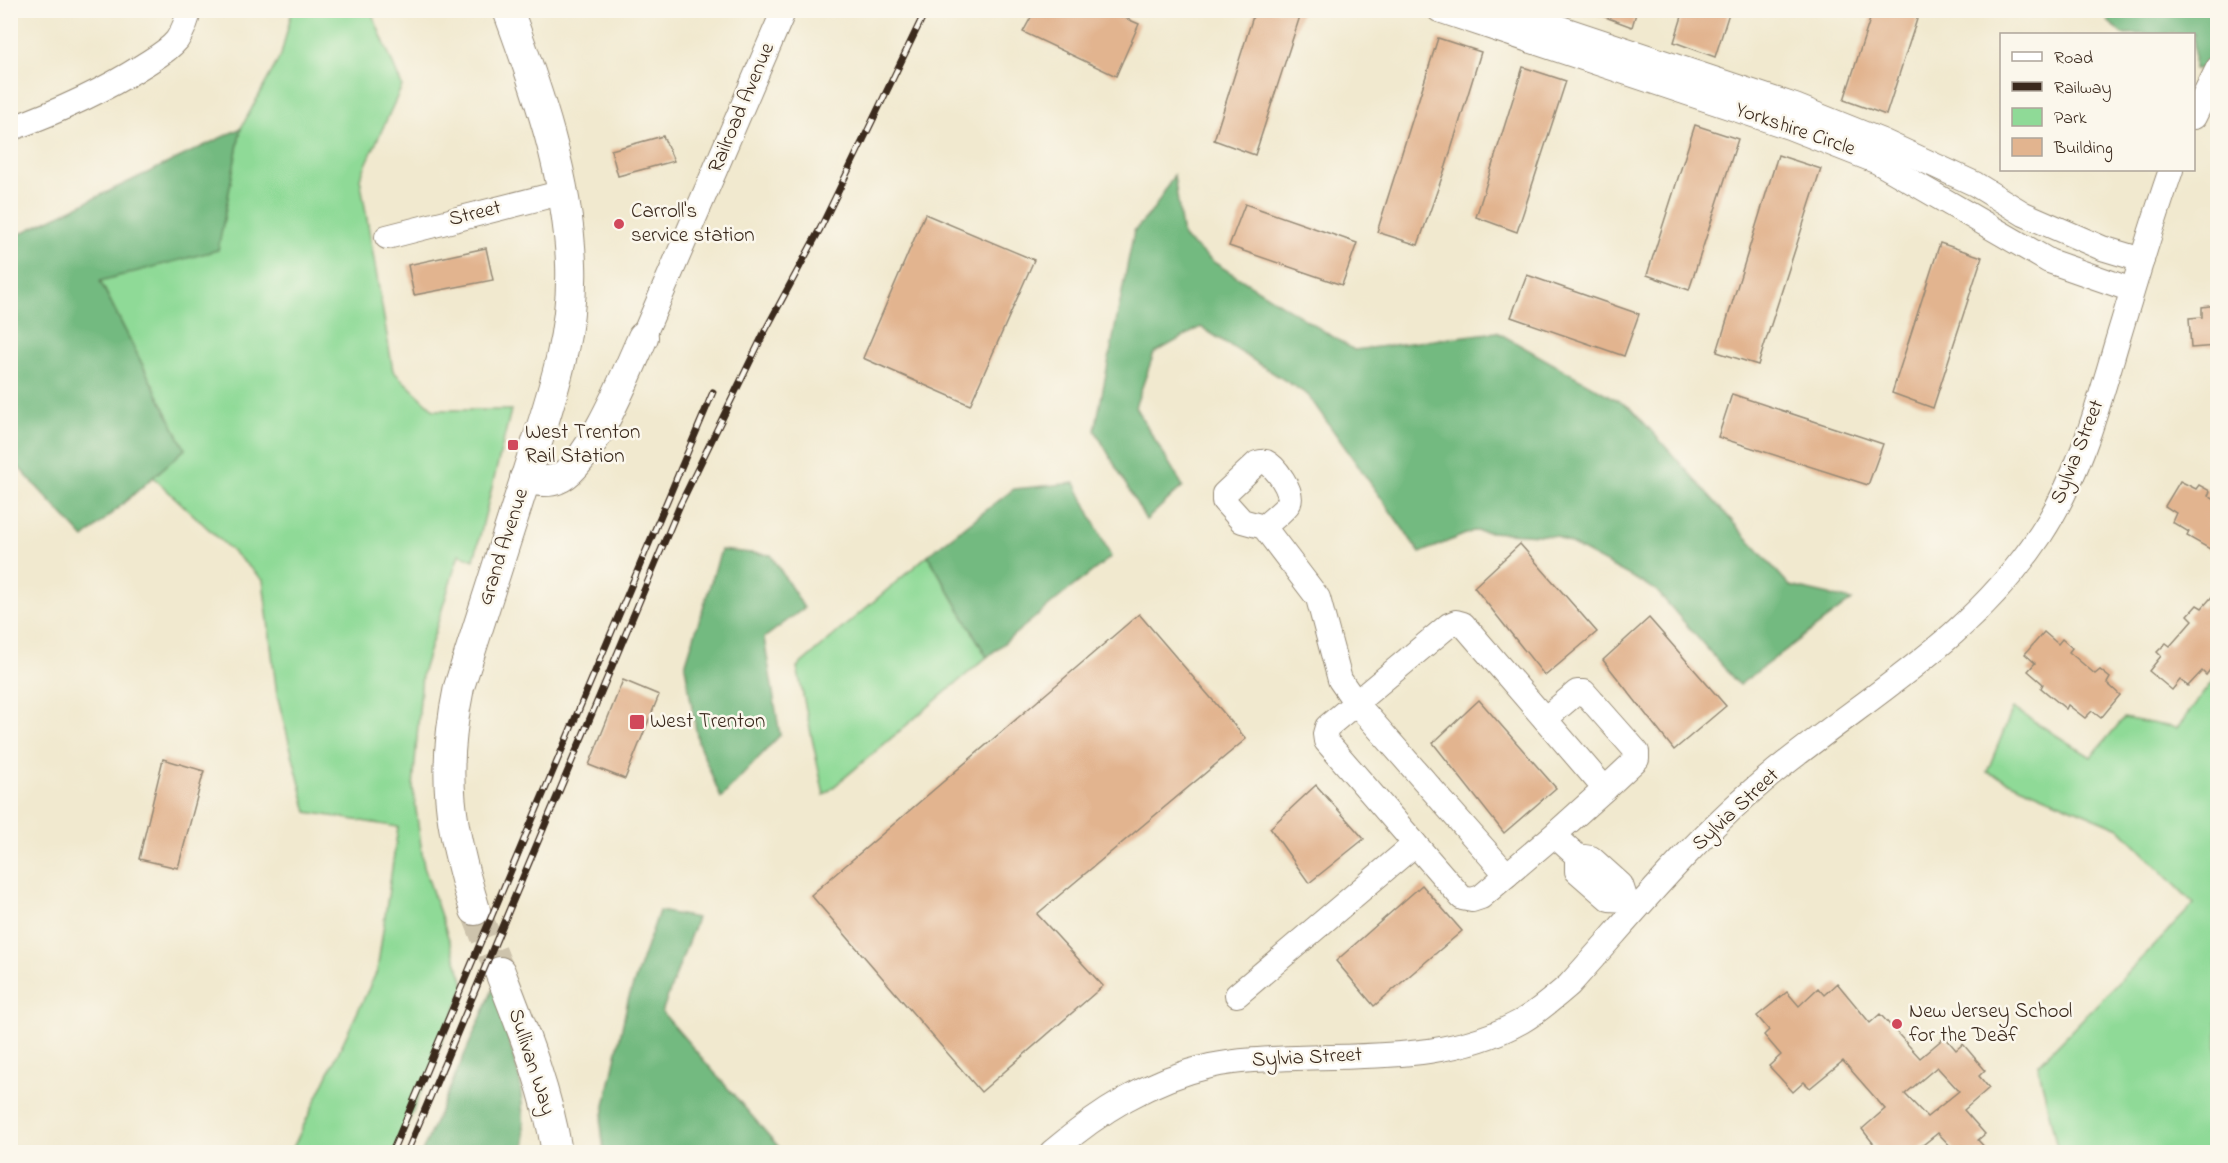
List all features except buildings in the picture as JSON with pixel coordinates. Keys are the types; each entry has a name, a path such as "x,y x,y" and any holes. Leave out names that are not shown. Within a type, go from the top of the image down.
{"main road":[{"name":"Grand Avenue","path":"475,910 456,846 450,805 448,764 452,722 459,687 560,369 570,310 571,259 564,192 542,113 508,10"},
{"path":"525,478 550,481 571,471 593,440 615,402 643,338"},
{"name":"Sullivan Way","path":"500,972 530,1047 544,1093 557,1152"}],"street":[{"path":"10,129 50,114 106,87 165,51 177,40 186,23 189,10"},
{"name":"Railroad Avenue","path":"643,338 784,10"},
{"name":"Yorkshire Circle","path":"1439,10 1789,127 1859,153 2049,261 2132,290"},
{"name":"Yorkshire Circle","path":"1507,10 1806,111 1882,141 1975,184 2024,214 2102,248 2142,260"},
{"path":"2195,113 2217,68"},
{"name":"Sylvia Street","path":"1052,1152 1104,1111 1142,1089 1172,1077 1246,1060 1437,1051 1466,1045 1523,1020 1561,991 1631,905 1736,805 1773,773 1942,645 1973,617 2017,567 2042,532 2066,489 2086,442 2171,171"},
{"name":"Street","path":"387,237 564,192"},
{"path":"1264,527 1318,598 1340,680 1356,703 1507,875"},
{"path":"1545,719 1577,693 1584,693 1637,752 1637,759 1605,789 1554,835 1481,897 1472,900 1462,898 1326,741 1325,734 1328,727 1356,703 1449,625 1456,622 1463,624 1605,789"},
{"path":"1554,835 1577,856 1577,871 1609,899 1631,905"},
{"path":"1237,995 1415,844"}],"green space":[{"path":"292,11 371,11 402,86 360,178 393,371 434,410 511,410 474,560 459,554 422,674 413,788 424,867 465,986 396,1152 291,1152 377,971 398,827 307,812 277,695 263,580 153,477 185,449 100,280 218,250 241,128 281,55"},
{"path":"2112,11 2217,11 2217,68 2195,69 2195,33 2121,33 2108,21"},
{"path":"241,128 218,250 100,281 185,449 84,538 11,459 11,238"},
{"path":"1174,175 1183,237 1215,263 1354,350 1497,332 1631,408 1790,586 1852,600 1739,685 1656,590 1556,536 1473,531 1420,553 1308,395 1201,327 1154,353 1135,407 1183,486 1146,520 1095,430 1134,231 1154,209"},
{"path":"1075,483 1111,557 987,657 928,555 1014,489"},
{"path":"721,550 771,555 804,608 764,638 780,735 721,798 698,742 685,666"},
{"path":"928,555 987,657 824,795 797,667"},
{"path":"2217,675 2217,1152 2058,1152 2038,1065 2194,904 2119,828 1987,772 2013,708 2091,757 2124,718 2177,728"},
{"path":"659,911 697,918 662,1012 783,1152 604,1152 601,1124 628,1000"},
{"path":"494,987 520,1081 526,1152 422,1152"}],"tunnel":[{"path":"475,910 500,972"}],"railway":[{"path":"407,1152 680,505 765,331 820,229 926,10"},
{"path":"392,1152 713,392"}],"place":[{"name":"Carroll's service station","path":"619,224"},
{"name":"West Trenton Rail Station","path":"513,445"},
{"name":"West Trenton","path":"637,722"},
{"name":"New Jersey School for the Deaf","path":"1897,1024"}]}
